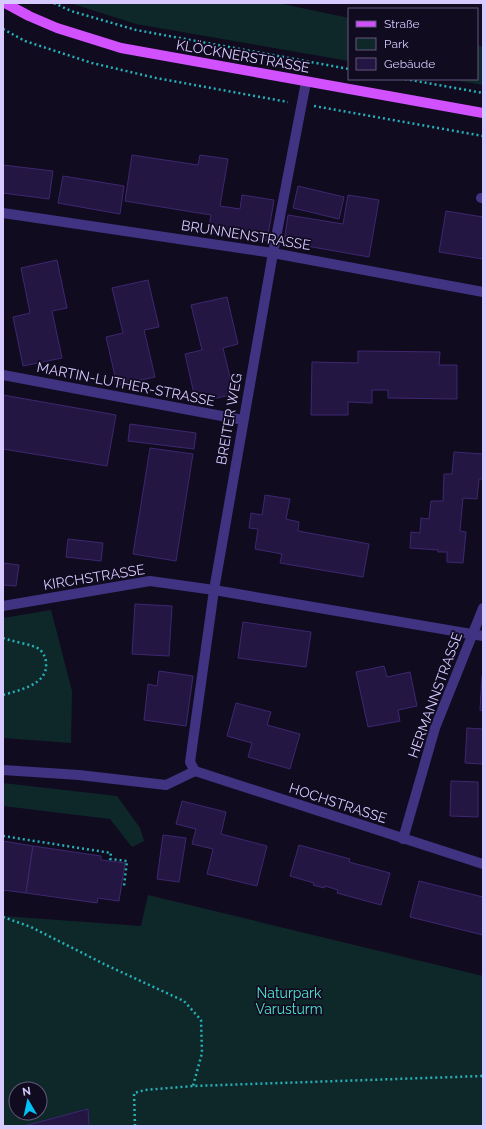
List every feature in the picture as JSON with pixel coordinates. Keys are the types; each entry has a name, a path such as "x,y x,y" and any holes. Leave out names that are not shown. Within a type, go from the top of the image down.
{"main road":[{"name":"KLÖCKNERSTRASSE","path":"5,3 29,16 57,28 121,48 483,113"}],"street":[{"name":"BREITER WEG","path":"192,766 214,590 273,253 306,82"},
{"name":"BRUNNENSTRASSE","path":"3,212 273,253 483,292"},
{"name":"MARTIN-LUTHER-STRASSE","path":"3,375 243,420"},
{"name":"KIRCHSTRASSE","path":"3,606 150,581 214,590 478,635"},
{"name":"HERMANNSTRASSE","path":"403,839 435,728 478,635 483,608"},
{"path":"3,770 79,775 166,785 192,766"},
{"name":"HOCHSTRASSE","path":"192,766 403,839 483,864"}],"path":[{"path":"54,3 71,11 136,30 348,69"},
{"path":"3,28 25,41 92,63 156,78 483,136"},
{"path":"411,80 483,93"},
{"path":"3,638 40,649 46,658 47,668 42,678 35,684 3,695"},
{"path":"3,836 111,853 110,859 127,861 124,886 122,886"},
{"path":"3,917 31,927 106,965 184,1001 201,1020 202,1052 193,1086"},
{"path":"135,1126 134,1093 145,1090 193,1086 483,1076"}],"green space":[{"path":"70,3 278,3 348,18 348,61 136,24"},
{"path":"478,45 483,47 483,85 455,80 478,80"},
{"path":"51,610 72,691 71,743 3,738 3,618"},
{"path":"3,783 117,796 140,828 144,841 132,847 110,819 3,806"},
{"name":"Naturpark Varusturm","path":"148,895 483,976 483,1126 3,1126 3,916 141,926"}],"building":[{"path":"132,155 198,165 200,155 228,159 220,206 240,209 242,195 274,200 267,241 208,232 211,215 125,201"},
{"path":"3,165 53,171 49,199 3,193"},
{"path":"63,176 124,186 120,214 58,203"},
{"path":"298,186 344,197 339,219 293,208"},
{"path":"348,195 379,200 369,257 284,242 288,215 343,224"},
{"path":"446,211 483,217 483,259 439,252"},
{"path":"57,260 67,308 52,311 62,358 23,366 13,317 30,313 21,268"},
{"path":"148,280 159,327 144,330 155,377 117,385 106,337 123,333 112,288"},
{"path":"227,297 238,344 223,348 234,394 196,403 185,354 202,350 191,305"},
{"path":"358,351 440,352 439,365 457,365 457,399 388,398 388,390 372,390 372,403 348,402 348,415 311,415 312,362 358,363"},
{"path":"3,395 116,415 107,466 3,449"},
{"path":"130,424 196,433 194,449 128,441"},
{"path":"150,448 193,454 176,561 133,554"},
{"path":"454,452 483,454 483,479 479,479 477,499 463,498 460,531 466,532 463,563 447,562 447,552 410,548 411,532 420,533 421,518 429,519 431,501 443,501 444,474 452,474"},
{"path":"265,495 290,499 286,519 299,522 298,531 369,544 363,577 280,563 282,554 255,549 258,529 249,528 251,513 262,515"},
{"path":"68,539 103,543 101,561 66,557"},
{"path":"3,563 19,565 16,586 3,585"},
{"path":"135,604 172,606 169,656 132,654"},
{"path":"243,622 311,632 306,667 238,658"},
{"path":"384,666 387,677 410,672 417,706 398,710 400,721 368,727 356,672"},
{"path":"159,671 193,676 186,726 144,720 148,684 157,686"},
{"path":"483,676 483,711 480,710"},
{"path":"236,703 271,712 267,725 300,734 290,769 248,757 252,743 227,736"},
{"path":"467,728 483,729 483,764 465,763"},
{"path":"451,781 478,782 478,817 450,816"},
{"path":"182,801 226,812 221,834 267,846 257,886 207,874 213,849 192,844 196,829 176,824"},
{"path":"163,835 186,838 179,882 157,879"},
{"path":"3,841 33,846 26,893 3,890"},
{"path":"299,845 350,859 349,862 390,873 381,905 337,893 338,890 325,886 324,888 313,885 314,883 290,876"},
{"path":"33,846 101,856 101,860 125,863 119,901 98,898 97,903 26,893"},
{"path":"419,881 483,897 483,935 410,917"},
{"path":"88,1109 89,1126 24,1126 48,1121 48,1120"}]}
